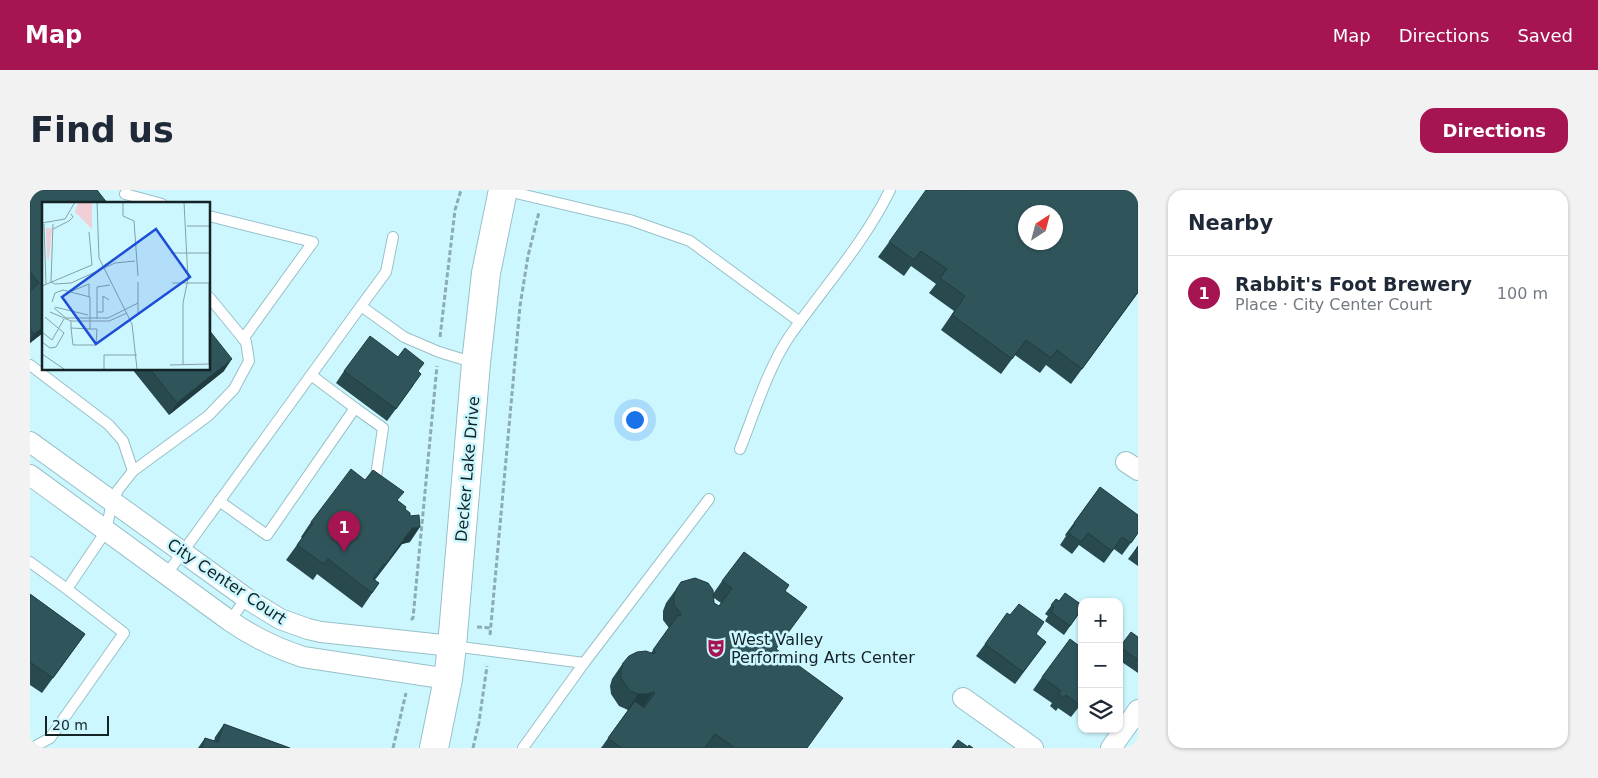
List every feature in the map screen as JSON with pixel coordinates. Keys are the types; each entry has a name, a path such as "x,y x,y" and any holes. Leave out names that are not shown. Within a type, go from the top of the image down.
{"street":[{"name":"Decker Lake Drive","path":"434,748 448,679 452,646 476,363 486,273 502,190"},
{"name":"City Center Court","path":"30,442 246,598 280,619 321,632 452,646"},
{"name":"City Center Court","path":"30,475 230,621 261,640 303,657 448,679"},
{"path":"963,698 1032,748"},
{"path":"1111,748 1138,710"}],"lane":[{"path":"502,190 630,220 690,242 800,322"},
{"path":"740,449 770,372 788,339 838,274 890,190"},
{"path":"123,192 156,202"},
{"path":"210,216 313,242 243,339"},
{"path":"166,574 386,272 393,237"},
{"path":"66,589 106,531 112,502 118,490 134,471 208,416 234,389 249,362 246,342 210,298"},
{"path":"361,306 404,337 439,352 476,363"},
{"path":"30,365 109,425 123,441 134,471"},
{"path":"311,375 383,428 376,476"},
{"path":"219,501 266,534 355,408"},
{"path":"523,748 584,663 709,499"},
{"path":"30,562 124,633 50,738 32,748"},
{"path":"230,621 246,598"},
{"path":"452,646 584,663"}],"path":[{"path":"409,622 413,618 445,288 455,210 461,190"},
{"path":"490,640 520,306 528,256 536,224"},
{"path":"482,628 491,628"},
{"path":"473,748 479,722 486,672"},
{"path":"393,748 406,693"}],"building":[{"path":"30,190 97,190 106,202 42,202 42,328 34,334 30,329 30,291 39,283 30,272"},
{"path":"926,190 1138,190 1138,292 1082,369 1057,350 1051,358 1026,340 1012,359 952,315 965,296 940,278 947,269 921,251 914,260 889,242"},
{"path":"210,331 232,359 177,403 151,370 210,370"},
{"path":"370,336 398,357 405,348 424,363 418,371 421,374 396,409 344,371"},
{"path":"351,469 365,480 373,470 404,492 397,500 406,507 405,509 410,513 410,516 419,515 420,527 412,528 373,579 379,583 372,593 328,559 324,564 297,545 313,523 311,522"},
{"path":"1100,487 1138,515 1138,533 1131,543 1122,537 1112,551 1088,533 1081,542 1068,533"},
{"name":"West Valley Performing Arts Center","path":"744,552 789,585 785,591 807,607 776,649 843,698 807,748 735,748 715,734 705,748 621,748 608,738 635,701 644,708 655,693 638,694 630,691 621,678 623,663 629,656 637,652 646,651 654,654 655,651 653,650 678,615 680,616 681,614 674,605 674,596 681,582 695,578 708,583 713,590 714,603 719,606 732,588 722,581"},
{"path":"1065,593 1078,602 1078,615 1070,626 1051,612 1054,607 1051,605 1056,599 1059,601"},
{"path":"30,594 85,634 53,678 30,662"},
{"path":"1019,604 1044,622 1036,634 1046,642 1023,672 985,644 1007,613 1010,615"},
{"path":"1131,632 1138,637 1138,660 1123,649 1123,643"},
{"path":"1070,639 1078,645 1078,704 1066,695 1064,698 1058,694 1061,691 1042,677"},
{"path":"224,724 290,748 202,748 205,738 218,742"},
{"path":"958,740 968,747 969,745 973,748 952,748"}],"place":[{"name":"Rabbit's Foot Brewery","path":"344,552"},
{"name":"West Valley Performing Arts Center","path":"716,648"}]}
